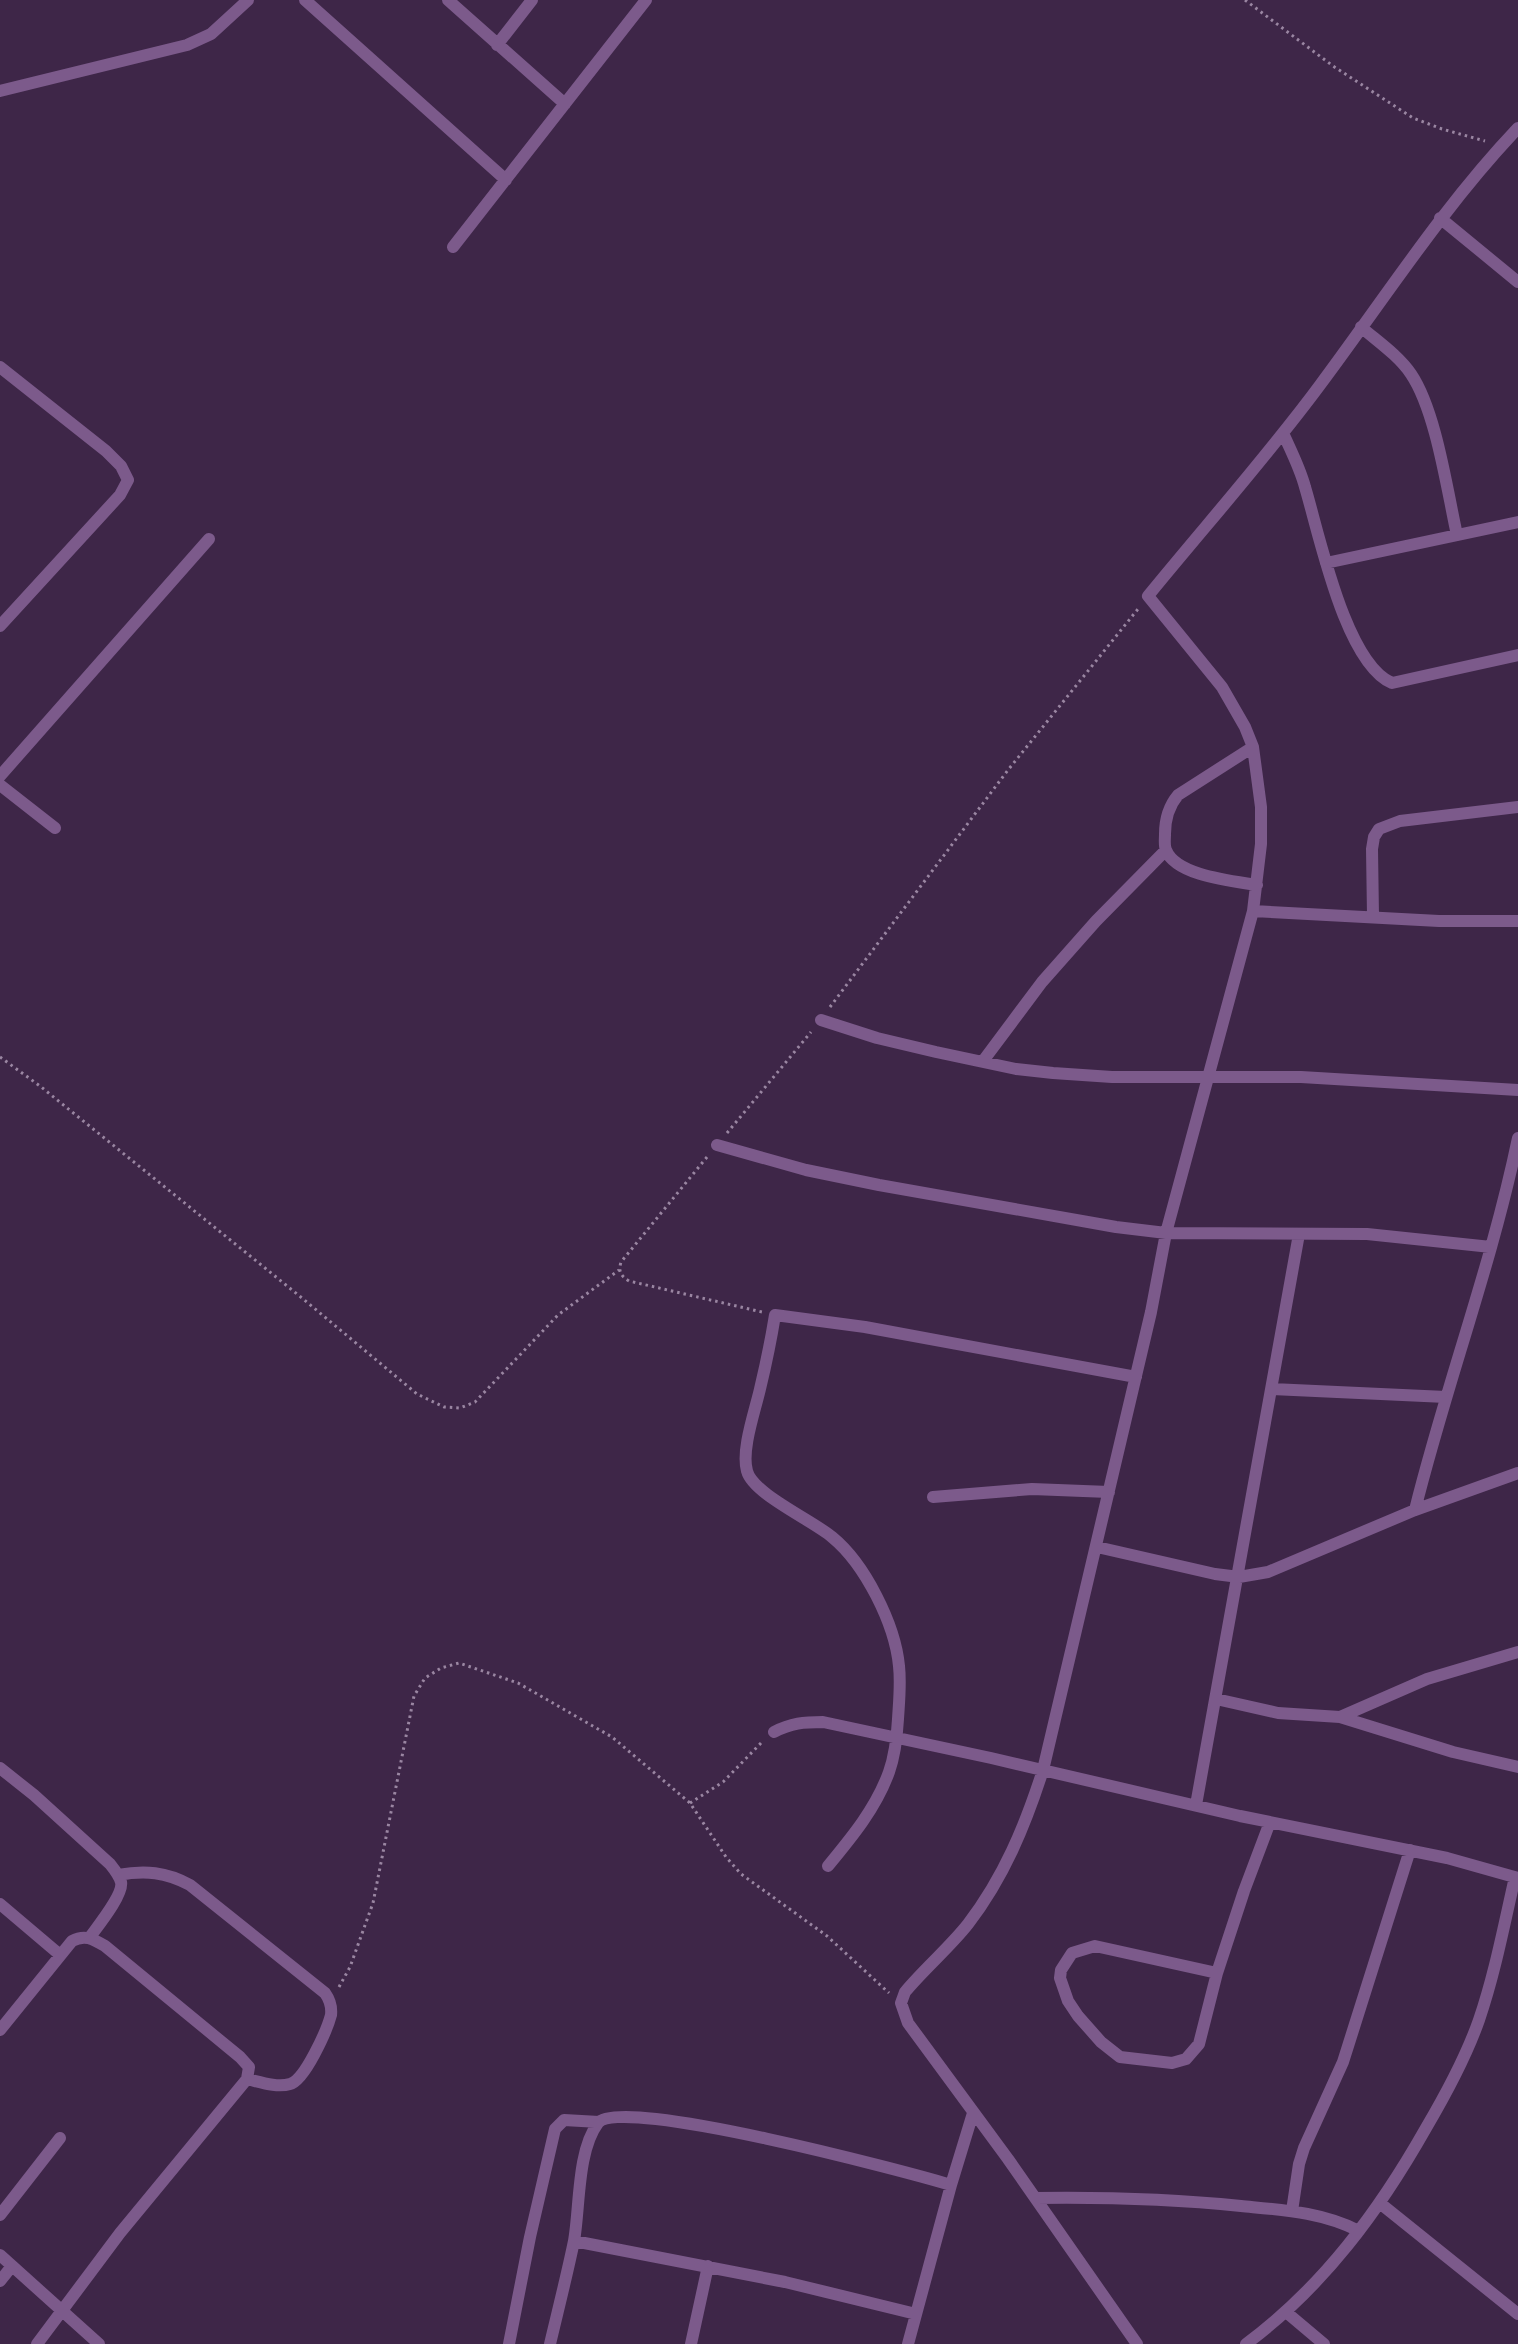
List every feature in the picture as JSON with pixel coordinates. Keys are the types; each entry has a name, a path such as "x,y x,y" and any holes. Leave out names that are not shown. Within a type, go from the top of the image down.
{"street":[{"path":"0,91 187,45 211,34 248,0"},
{"path":"305,0 506,180"},
{"path":"448,0 565,104"},
{"path":"497,44 532,0"},
{"path":"453,247 646,0"},
{"path":"1136,2344 1035,2198 908,2023 901,2003 905,1992 967,1925 992,1891 1018,1842 1043,1770 1136,1377 1166,1233 1253,911 1261,844 1260,807 1253,747 1236,709 1222,688 1148,596 1283,434 1440,218 1499,147 1518,128"},
{"path":"1440,218 1518,282"},
{"path":"1360,327 1410,372 1420,390 1443,469 1457,535"},
{"path":"0,367 106,451 121,466 128,480 120,495 0,626"},
{"path":"1283,434 1305,485 1326,563 1343,610 1368,663 1385,680 1392,683 1518,656"},
{"path":"1326,563 1518,522"},
{"path":"0,776 210,538"},
{"path":"1253,747 1178,795 1171,803 1166,815 1166,850 1174,862 1196,872 1257,885"},
{"path":"0,785 55,828"},
{"path":"1373,916 1372,849 1374,837 1379,829 1400,821 1518,807"},
{"path":"983,1061 1042,982 1096,921 1166,850"},
{"path":"1253,911 1439,921 1518,921"},
{"path":"821,1020 877,1038 1016,1069 1053,1073 1112,1077 1301,1077 1518,1090"},
{"path":"1415,1510 1446,1397 1491,1247 1518,1138"},
{"path":"718,1145 806,1170 879,1185 1069,1220 1166,1233 1367,1234 1491,1247"},
{"path":"1196,1805 1300,1234"},
{"path":"828,1866 858,1830 876,1802 890,1771 897,1738 899,1666 893,1640 868,1582 849,1554 832,1537 756,1487 746,1469 748,1441 776,1315 865,1326 1136,1377"},
{"path":"1272,1389 1446,1397"},
{"path":"1096,1547 1183,1568 1239,1577 1268,1572 1415,1510 1518,1473"},
{"path":"933,1497 1032,1489 1109,1492"},
{"path":"1340,1717 1427,1679 1518,1652"},
{"path":"1216,1700 1278,1713 1340,1717 1453,1752 1518,1767"},
{"path":"774,1732 789,1724 823,1722 1270,1822 1410,1850 1516,1877 1489,1986 1478,2022 1436,2112 1381,2204 1333,2265 1286,2312 1246,2344"},
{"path":"0,1768 110,1864 118,1875 121,1882 119,1895 90,1937"},
{"path":"1217,1973 1095,1946 1072,1952 1061,1970 1060,1978 1068,2000 1078,2016 1110,2050 1120,2057 1172,2063 1186,2059 1199,2044 1217,1973 1244,1891 1270,1822"},
{"path":"1292,2211 1299,2164 1304,2148 1343,2062 1410,1850"},
{"path":"118,1875 139,1871 151,1872 176,1878 190,1885 316,1984 331,2002 331,2015 303,2075 290,2084 281,2085 247,2078"},
{"path":"0,1904 59,1954"},
{"path":"0,2030 59,1954 79,1937 90,1937 105,1946 240,2057 249,2067 247,2078 126,2225 37,2344"},
{"path":"908,2344 951,2185 973,2113"},
{"path":"509,2344 554,2129 564,2120 599,2122 610,2117 634,2117 707,2128 872,2162 951,2185"},
{"path":"550,2344 574,2240 584,2161 590,2139 599,2122"},
{"path":"0,2215 60,2138"},
{"path":"1035,2198 1147,2198 1292,2211 1338,2220 1360,2231"},
{"path":"1381,2204 1518,2314"},
{"path":"574,2240 803,2286 916,2314"},
{"path":"0,2255 99,2344"},
{"path":"0,2281 12,2266"},
{"path":"692,2344 708,2266"},
{"path":"1286,2312 1324,2344"}],"path":[{"path":"1245,0 1333,66 1413,118 1499,147"},
{"path":"776,1315 629,1281 621,1276 619,1270 620,1262 821,1020 1008,770 1148,596"},
{"path":"0,1057 40,1086 302,1298 417,1394 444,1407 460,1408 474,1402 558,1315 619,1270"},
{"path":"331,2002 350,1967 373,1903 414,1696 425,1678 441,1668 460,1662 518,1683 612,1737 690,1803 726,1857 741,1874 827,1936 901,2003"},
{"path":"690,1803 722,1782 761,1742 774,1732"}]}
